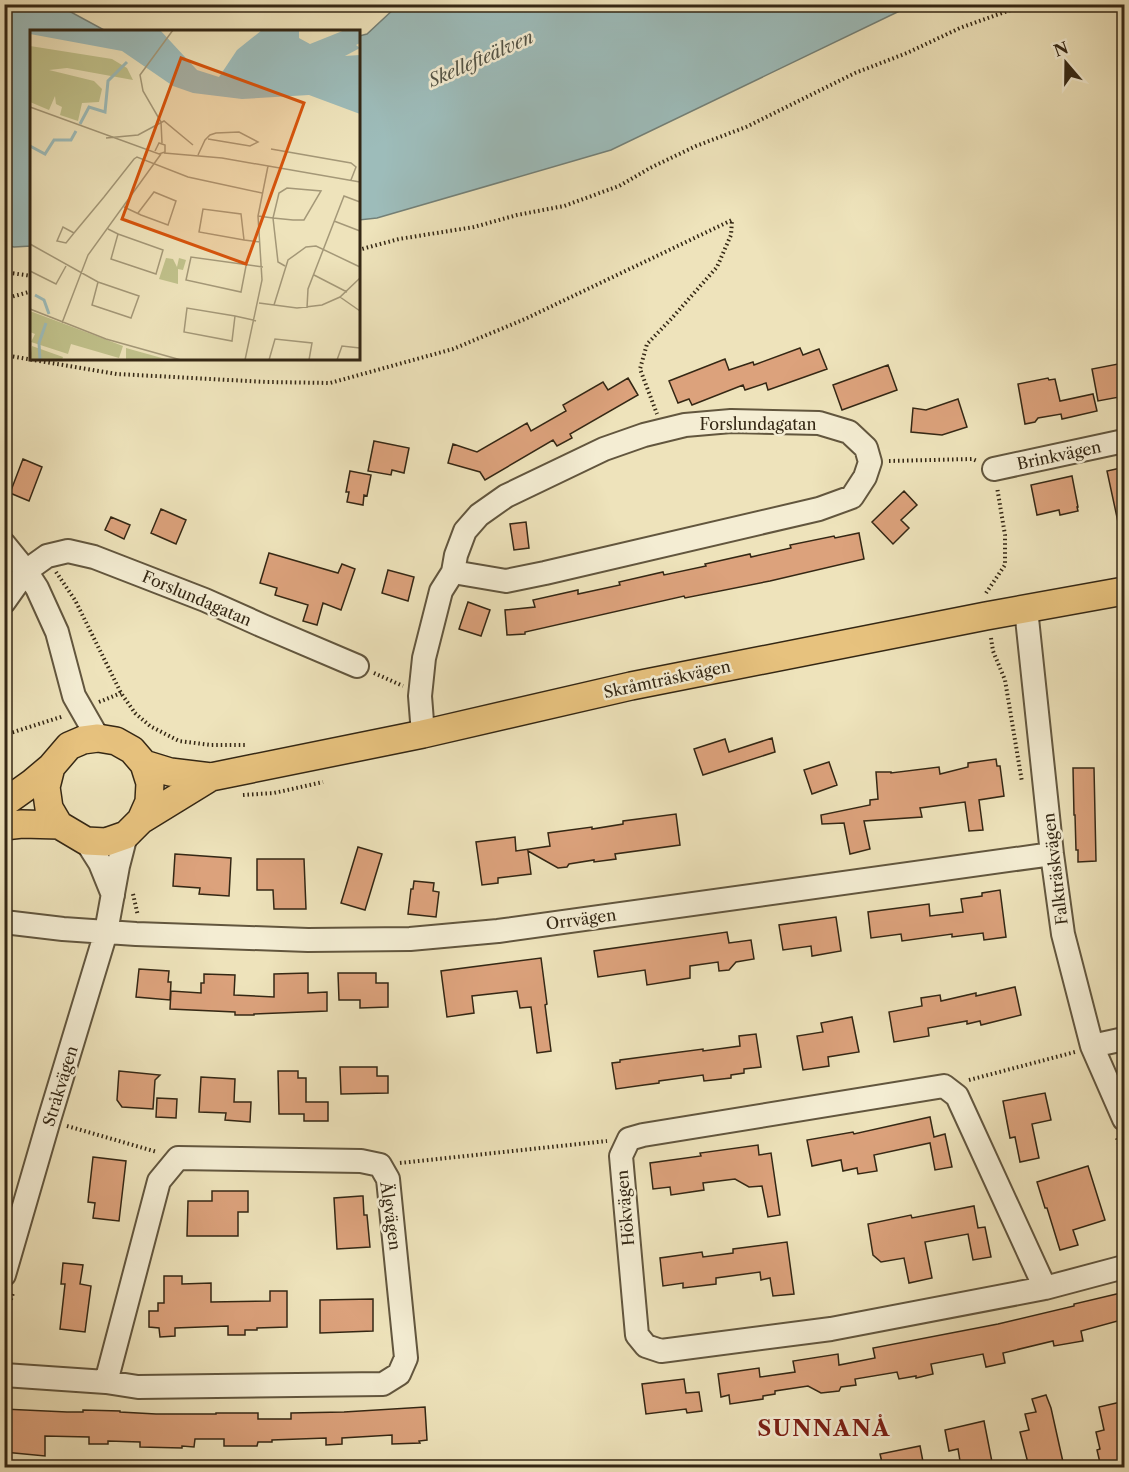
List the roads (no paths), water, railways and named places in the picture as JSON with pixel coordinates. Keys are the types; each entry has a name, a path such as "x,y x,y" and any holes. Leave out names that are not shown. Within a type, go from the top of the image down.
{"main road":[{"name":"Skråmträskvägen","path":"144,764 170,772 211,777 423,734 631,686 1125,591"},
{"path":"4,803 51,767 69,746 83,740 98,738 116,741 132,750 144,764 150,783 149,802 133,827 106,842 86,841 59,825 49,808 46,787 51,767"},
{"name":"Skråmträskvägen","path":"133,827 211,777"},
{"path":"4,826 59,825"}],"street":[{"name":"Forslundagatan","path":"423,734 420,696 424,658 441,591 453,572 456,555 465,531 479,515 506,496 604,449 644,435 685,425 731,421 819,423 849,432 866,448 870,462 865,477 852,497 819,509 506,581 453,572"},
{"name":"Brinkvägen","path":"994,468 1125,441"},
{"path":"4,544 37,588 57,632 74,696 98,738"},
{"name":"Forslundagatan","path":"4,602 26,571 46,556 68,551 94,556 205,600 357,666"},
{"name":"Falkträskvägen","path":"1026,609 1052,854 1063,934 1092,1046 1125,1119"},
{"path":"69,746 74,696"},
{"name":"Stråkvägen","path":"4,1275 106,932 118,866 133,827"},
{"path":"86,841 100,863 113,896"},
{"name":"Orrvägen","path":"4,922 136,934 308,940 410,939 509,929 1052,854"},
{"path":"1092,1046 1125,1039"},
{"name":"Hökvägen","path":"1045,1288 957,1096 944,1086 643,1135 629,1139 621,1155 637,1335 646,1346 661,1351 831,1329 1045,1288 1125,1267"},
{"name":"Älgvägen","path":"4,1375 106,1382 138,1387 383,1384 399,1374 406,1358 388,1179 380,1165 361,1161 178,1158 159,1181 106,1382"}],"water":[{"path":"5,4 58,5 104,30 30,30 30,246 5,245"},
{"name":"Skellefteälven","path":"396,4 912,5 611,150 377,218 360,220 360,36 367,34 396,7"}],"district":[{"name":"SUNNANÅ","path":"824,1428"}]}
